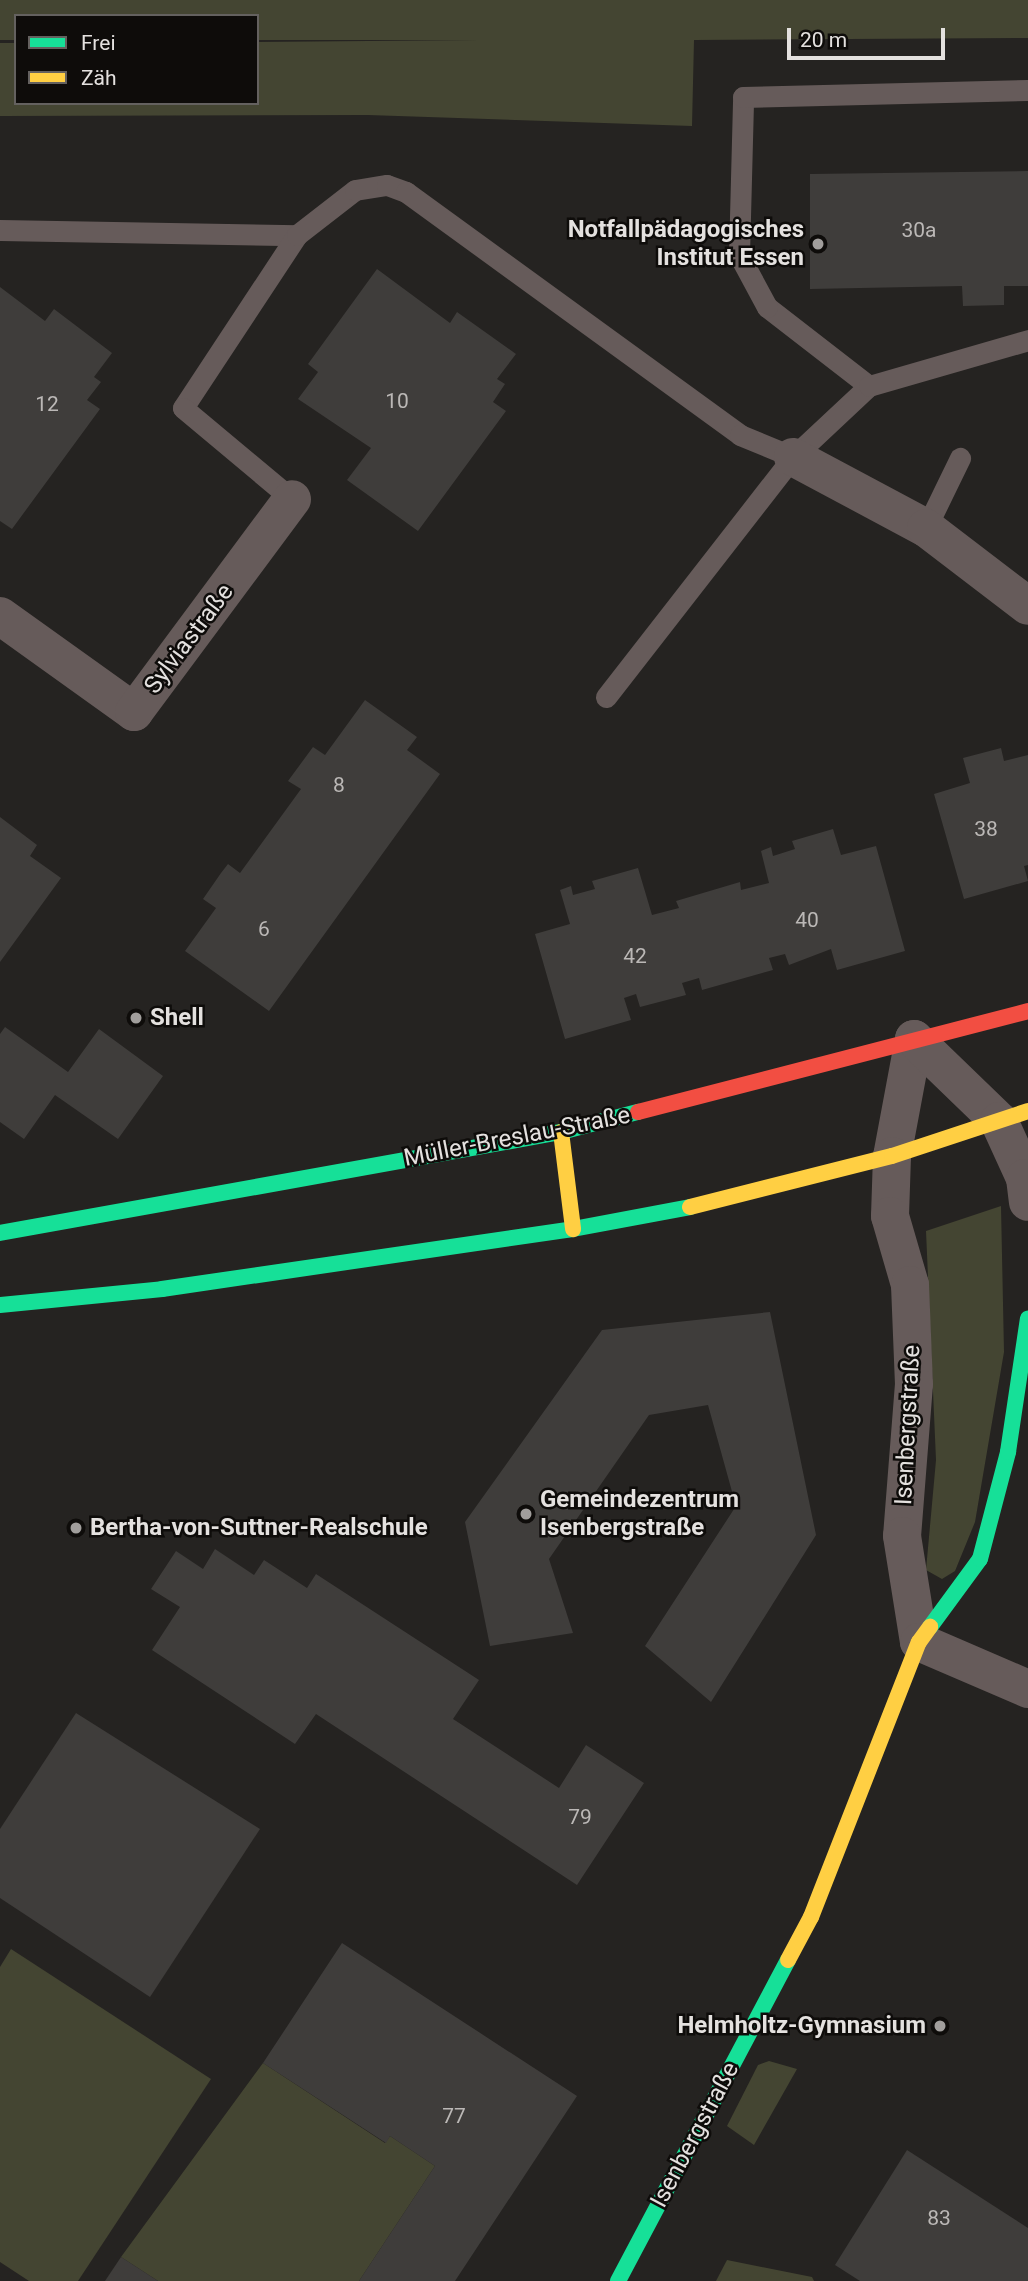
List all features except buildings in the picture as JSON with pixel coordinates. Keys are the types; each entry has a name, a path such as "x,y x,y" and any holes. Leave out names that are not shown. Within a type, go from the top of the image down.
{"main road":[{"name":"Müller-Breslau-Straße","path":"0,1233 561,1132 750,1086 914,1039 1028,1011"},
{"path":"0,1305 162,1289 573,1229 744,1197 892,1156 1014,1116"},
{"path":"561,1132 573,1229"},
{"name":"Isenbergstraße","path":"618,2281 811,1917 919,1642 981,1559 1008,1452 1028,1318"}],"street":[{"path":"793,457 926,528 1028,606"},
{"name":"Sylviastraße","path":"0,616 134,712 292,499"},
{"path":"914,1039 1014,1116 1028,1202"},
{"name":"Isenbergstraße","path":"914,1039 892,1156 890,1216 910,1285 914,1384 902,1535 919,1642"},
{"path":"919,1642 1028,1689"}],"lane":[{"path":"869,386 767,307 739,255 743,97 1028,90"},
{"path":"292,499 183,408 297,235 355,190 387,185 406,191 740,435 793,457"},
{"path":"0,230 297,235"},
{"path":"606,697 793,457 869,386 1028,340"},
{"path":"926,528 960,458"}],"green space":[{"path":"0,0 1028,0 1028,38 694,40 692,126 368,115 0,116 0,43 14,43 14,105 259,105 259,42 479,40 259,40 259,14 14,14 14,40 0,40"},
{"path":"1001,1206 1004,1352 975,1522 955,1571 942,1579 926,1570 936,1460 926,1231"},
{"path":"11,1949 211,2079 78,2281 29,2281 0,2262 0,1967"},
{"path":"769,2061 797,2069 754,2145 727,2126 758,2065"},
{"path":"263,2063 385,2143 390,2136 435,2166 359,2281 158,2281 121,2257"},
{"path":"727,2260 812,2277 814,2281 716,2281"}],"traffic: fast":[{"path":"0,1233 561,1132 638,1112"},
{"path":"0,1305 162,1289 573,1229 690,1207"},
{"path":"930,1627 980,1559 1008,1452 1028,1318"},
{"path":"618,2281 788,1960"}],"traffic: slow":[{"path":"690,1207 892,1156 1028,1111"},
{"path":"561,1132 573,1229"},
{"path":"788,1960 811,1917 919,1642 930,1627"}],"traffic: jam":[{"path":"638,1112 1028,1011"}],"place":[{"name":"Notfallpädagogisches Institut Essen","path":"818,244"},
{"name":"Shell","path":"136,1018"},
{"name":"Gemeindezentrum Isenbergstraße","path":"526,1514"},
{"name":"Bertha-von-Suttner-Realschule","path":"76,1528"},
{"name":"Helmholtz-Gymnasium","path":"940,2026"}]}
